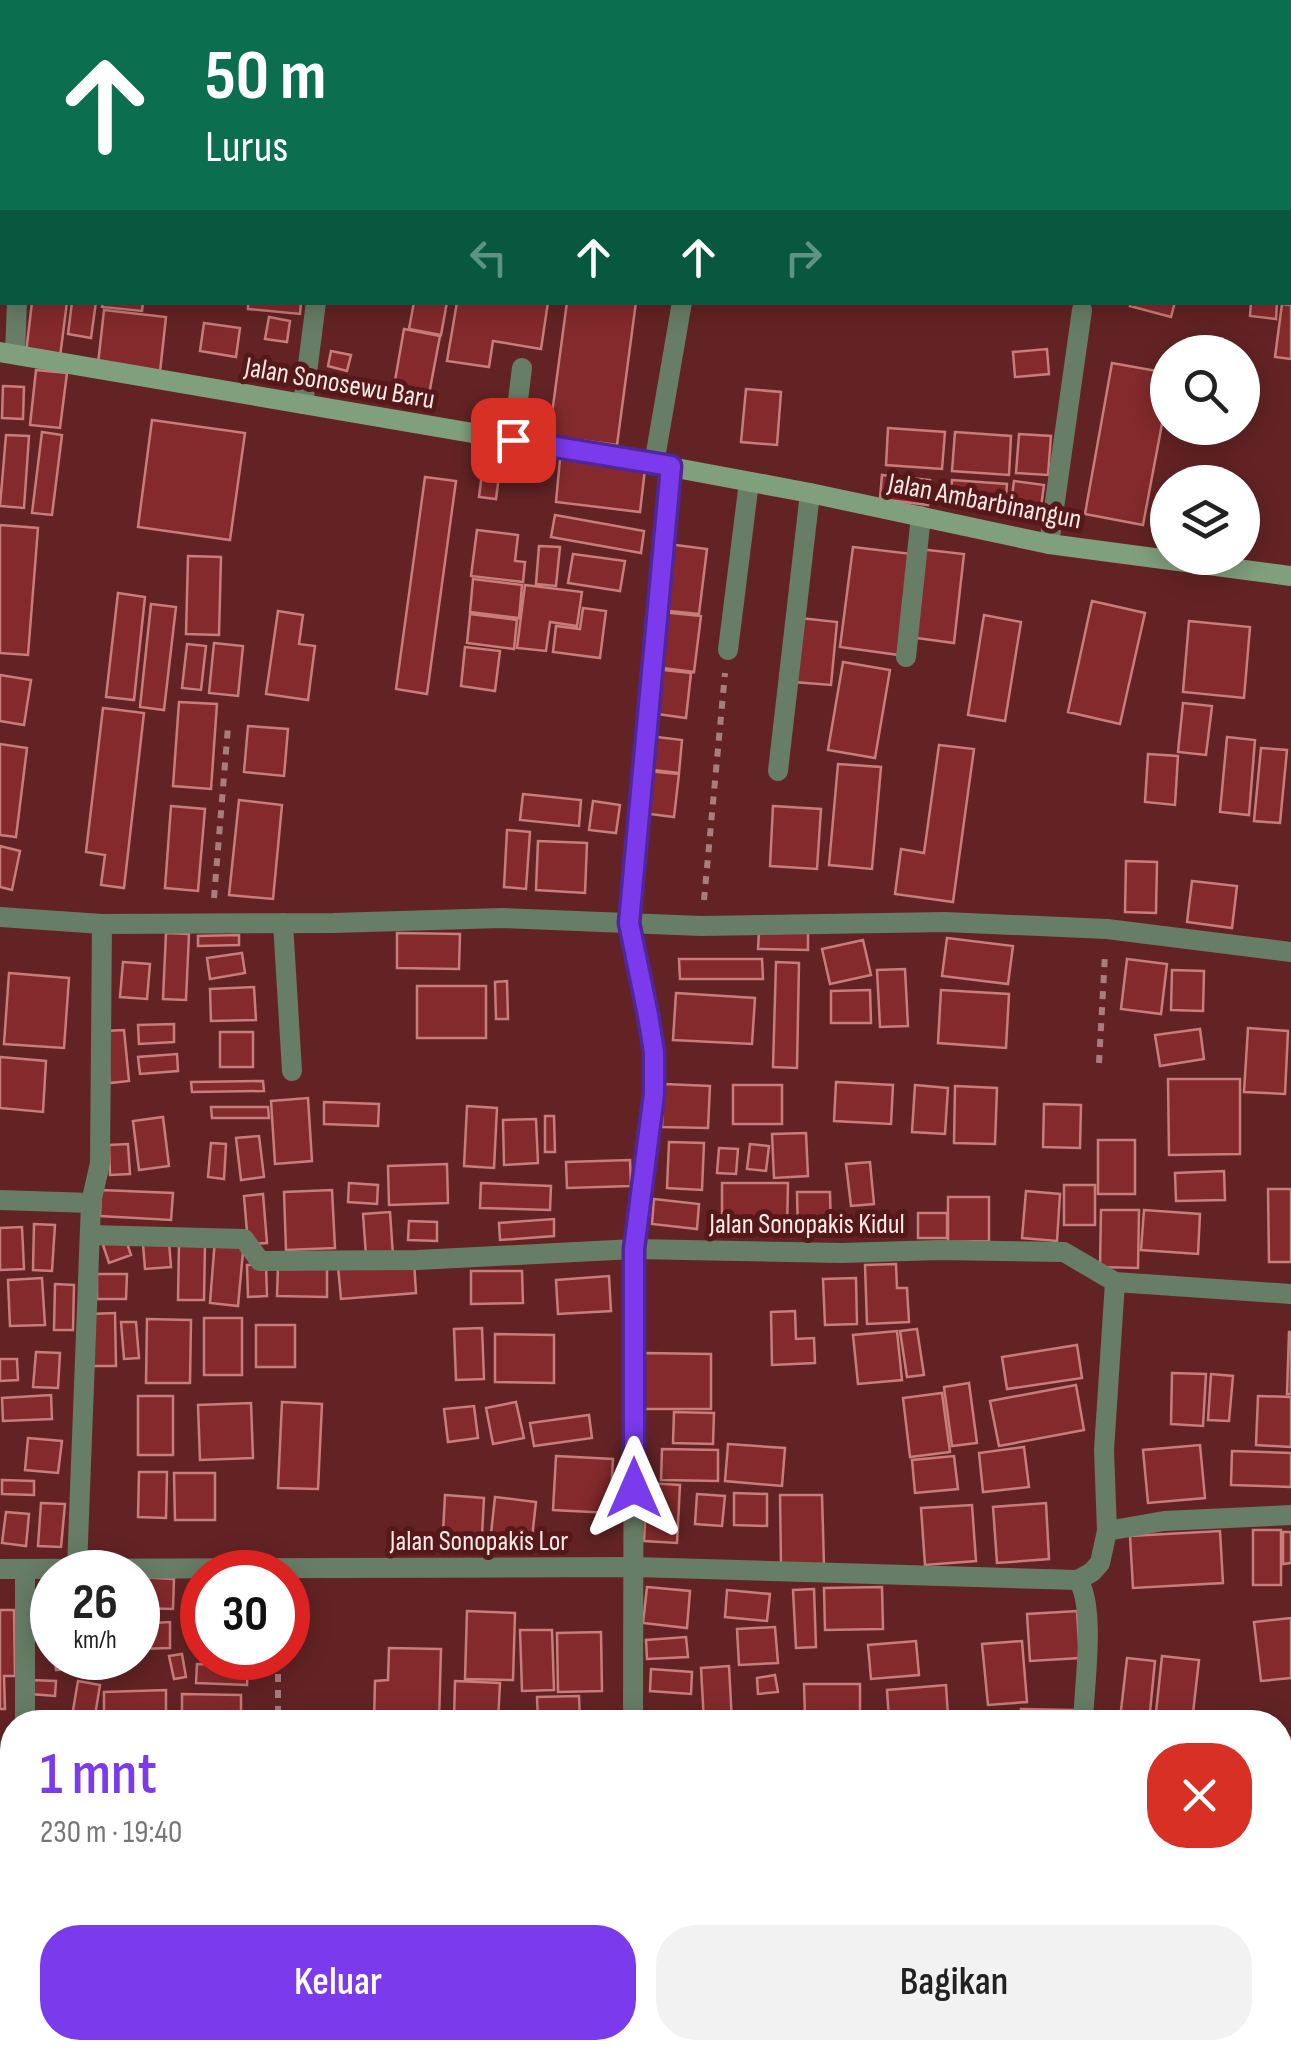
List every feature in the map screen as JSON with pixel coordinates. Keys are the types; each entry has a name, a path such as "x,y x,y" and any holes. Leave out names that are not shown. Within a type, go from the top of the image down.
{"main road":[{"name":"Jalan Sonosewu Baru","path":"7,353 662,465"},
{"name":"Jalan Ambarbinangun","path":"662,465 810,492 1049,544 1291,576"}],"street":[{"path":"7,353 16,305"},
{"path":"303,404 316,305"},
{"path":"633,1710 634,1249 654,1094 654,1066 629,923 662,465 682,305"},
{"path":"1049,544 1082,310"},
{"path":"513,440 522,368"},
{"path":"728,650 749,482"},
{"path":"778,770 810,492"},
{"path":"906,657 921,516"},
{"path":"0,917 102,924 502,918 701,926 945,922 1107,929 1291,952"},
{"path":"78,1550 91,1202 100,1163 102,924"},
{"path":"283,924 292,1071"},
{"path":"0,1200 91,1202"},
{"name":"Jalan Sonopakis Kidul","path":"90,1235 244,1240 260,1261 418,1260 634,1249 842,1254 939,1250 1064,1252 1115,1282 1291,1294"},
{"path":"1083,1710 1086,1616 1084,1590 1078,1580 1100,1563 1107,1531 1104,1450 1115,1282"},
{"path":"1107,1531 1164,1521 1291,1515"},
{"name":"Jalan Sonopakis Lor","path":"160,1568 635,1568 1078,1580"},
{"name":"Jalan Sonopakis Lor","path":"0,1569 30,1569"},
{"path":"25,1569 26,1710"}],"path":[{"path":"701,926 728,650"},
{"path":"211,924 228,727"},
{"path":"1099,1063 1107,929"},
{"path":"278,1680 278,1710"}],"building":[{"path":"32,305 67,305 60,357 26,353"},
{"path":"72,305 96,305 91,338 68,334"},
{"path":"102,305 143,305 142,311"},
{"path":"248,305 301,305 300,314 248,309"},
{"path":"413,305 446,305 441,335 409,329"},
{"path":"456,305 548,305 541,349 493,341 489,367 447,361"},
{"path":"567,305 636,305 617,445 549,436"},
{"path":"1130,305 1174,305 1171,317"},
{"path":"1251,305 1277,305 1276,319 1250,316"},
{"path":"1282,305 1291,305 1291,359 1275,357"},
{"path":"104,310 166,317 160,372 98,364"},
{"path":"269,317 290,321 287,342 265,339"},
{"path":"204,323 240,328 236,357 200,351"},
{"path":"404,329 440,336 427,405 392,398"},
{"path":"1047,349 1049,374 1015,377 1013,352"},
{"path":"331,351 351,355 347,371 328,366"},
{"path":"1112,363 1150,370 1150,445 1158,445 1154,465 1150,465 1143,525 1085,514"},
{"path":"36,370 67,373 60,428 30,425"},
{"path":"3,386 24,387 23,419 2,418"},
{"path":"746,389 781,392 777,445 741,442"},
{"path":"152,420 245,433 230,540 138,527"},
{"path":"888,428 945,432 942,469 886,465"},
{"path":"42,432 62,435 52,515 32,513"},
{"path":"955,432 1011,436 1009,475 952,471"},
{"path":"1019,434 1051,436 1048,475 1016,473"},
{"path":"6,435 29,436 24,508 0,506"},
{"path":"523,447 552,451 549,475 520,472"},
{"path":"485,449 502,452 496,499 479,497"},
{"path":"560,459 645,469 640,512 556,502"},
{"path":"882,475 930,480 928,505 880,499"},
{"path":"425,477 456,481 427,694 396,689"},
{"path":"952,480 1007,484 1005,509 950,505"},
{"path":"1014,481 1044,485 1039,522 1009,518"},
{"path":"555,515 644,531 641,553 551,537"},
{"path":"0,525 38,528 28,655 0,653"},
{"path":"477,530 518,535 515,561 525,562 523,582 471,576"},
{"path":"668,544 707,549 699,614 660,610"},
{"path":"539,546 560,547 556,586 536,584"},
{"path":"853,547 912,554 899,655 840,647"},
{"path":"919,549 964,554 954,643 909,637"},
{"path":"573,554 625,561 620,591 568,583"},
{"path":"188,556 221,557 219,635 186,634"},
{"path":"473,579 522,585 519,618 470,612"},
{"path":"525,585 582,592 577,626 550,622 546,651 517,648"},
{"path":"118,593 145,597 134,700 106,697"},
{"path":"1092,601 1145,613 1120,724 1068,712"},
{"path":"151,604 176,607 164,710 140,707"},
{"path":"583,608 606,611 600,658 553,652 556,626 580,629"},
{"path":"278,611 303,615 299,644 315,646 308,700 266,694"},
{"path":"661,612 701,616 694,672 655,667"},
{"path":"470,614 517,620 514,649 467,643"},
{"path":"984,615 1021,622 1005,721 968,715"},
{"path":"800,618 837,622 831,685 794,682"},
{"path":"1189,621 1250,627 1244,698 1183,692"},
{"path":"214,643 243,646 238,696 209,693"},
{"path":"187,644 206,646 201,690 182,688"},
{"path":"465,647 500,651 495,691 461,686"},
{"path":"843,662 890,670 875,758 828,750"},
{"path":"655,669 691,673 686,718 650,713"},
{"path":"0,675 31,680 24,725 0,721"},
{"path":"179,702 217,704 211,789 173,786"},
{"path":"1183,703 1212,706 1206,755 1178,752"},
{"path":"103,708 144,713 124,888 101,885 105,855 86,852"},
{"path":"248,726 288,729 284,776 244,772"},
{"path":"649,736 682,740 679,773 645,769"},
{"path":"1227,737 1255,740 1249,815 1220,812"},
{"path":"0,744 27,748 16,837 0,835"},
{"path":"939,745 974,749 953,902 895,894 901,849 924,853"},
{"path":"1261,748 1287,750 1280,823 1254,821"},
{"path":"1148,754 1178,756 1175,805 1145,802"},
{"path":"838,764 881,767 872,869 829,865"},
{"path":"647,771 679,774 674,817 642,813"},
{"path":"523,794 581,800 579,826 520,820"},
{"path":"239,800 282,805 273,899 229,895"},
{"path":"593,801 620,805 616,833 589,830"},
{"path":"171,806 205,809 198,891 165,888"},
{"path":"773,806 821,809 817,869 770,866"},
{"path":"507,830 530,832 526,889 504,887"},
{"path":"538,841 587,843 585,893 536,890"},
{"path":"0,846 20,851 12,890 0,887"},
{"path":"1126,861 1157,862 1156,913 1125,912"},
{"path":"1192,881 1237,886 1232,928 1187,922"},
{"path":"759,931 808,932 808,950 758,949"},
{"path":"166,933 189,934 186,1000 163,999"},
{"path":"397,933 460,934 459,969 397,968"},
{"path":"239,935 239,945 198,946 198,936"},
{"path":"947,938 1013,946 1008,984 942,976"},
{"path":"863,940 871,975 830,984 822,949"},
{"path":"242,953 245,973 210,979 207,958"},
{"path":"679,959 762,959 763,979 680,979"},
{"path":"1127,959 1167,964 1161,1014 1121,1009"},
{"path":"123,962 150,964 147,999 120,997"},
{"path":"776,962 799,963 797,1068 773,1067"},
{"path":"905,969 908,1026 880,1027 877,970"},
{"path":"1172,970 1204,971 1203,1011 1171,1010"},
{"path":"9,973 69,978 64,1048 4,1044"},
{"path":"507,981 508,1019 496,1019 495,982"},
{"path":"417,986 486,986 486,1038 417,1038"},
{"path":"254,987 256,1020 211,1021 210,989"},
{"path":"870,990 871,1023 831,1023 831,991"},
{"path":"941,990 1009,994 1006,1048 938,1043"},
{"path":"676,993 755,998 752,1044 673,1040"},
{"path":"174,1024 174,1042 139,1044 138,1025"},
{"path":"1248,1028 1288,1031 1285,1094 1244,1092"},
{"path":"1200,1029 1204,1059 1160,1066 1155,1035"},
{"path":"124,1030 129,1081 110,1083 105,1031"},
{"path":"220,1032 253,1032 253,1067 220,1067"},
{"path":"177,1054 178,1071 140,1074 138,1057"},
{"path":"0,1057 46,1061 43,1112 0,1108"},
{"path":"1168,1079 1240,1079 1240,1154 1169,1155"},
{"path":"263,1081 264,1091 192,1092 191,1082"},
{"path":"836,1082 893,1085 891,1124 834,1121"},
{"path":"664,1084 710,1086 708,1128 662,1127"},
{"path":"733,1085 782,1085 782,1124 733,1124"},
{"path":"915,1085 948,1088 945,1134 912,1132"},
{"path":"955,1086 997,1088 995,1144 954,1143"},
{"path":"308,1098 312,1161 275,1164 271,1101"},
{"path":"324,1102 379,1104 378,1126 324,1124"},
{"path":"1044,1104 1081,1105 1080,1148 1043,1147"},
{"path":"467,1106 497,1108 494,1168 464,1166"},
{"path":"211,1107 268,1107 269,1118 212,1118"},
{"path":"545,1116 554,1116 555,1152 545,1152"},
{"path":"163,1117 169,1166 139,1170 133,1121"},
{"path":"536,1119 538,1163 504,1165 503,1120"},
{"path":"806,1133 808,1176 774,1178 772,1134"},
{"path":"259,1136 264,1177 241,1180 236,1138"},
{"path":"1098,1140 1135,1140 1135,1194 1098,1194"},
{"path":"669,1142 704,1143 702,1190 667,1188"},
{"path":"211,1143 226,1144 224,1179 208,1177"},
{"path":"128,1144 130,1174 110,1175 109,1145"},
{"path":"750,1144 769,1146 766,1171 747,1169"},
{"path":"719,1148 738,1149 736,1174 717,1173"},
{"path":"630,1160 631,1186 567,1188 566,1162"},
{"path":"870,1162 874,1204 851,1206 846,1164"},
{"path":"447,1164 448,1203 389,1205 388,1166"},
{"path":"1224,1171 1225,1200 1176,1201 1175,1173"},
{"path":"349,1183 378,1185 377,1204 348,1202"},
{"path":"481,1183 551,1186 550,1210 480,1208"},
{"path":"722,1183 788,1183 787,1230 722,1230"},
{"path":"1064,1185 1095,1185 1095,1225 1064,1225"},
{"path":"1268,1189 1291,1189 1291,1262 1269,1262"},
{"path":"101,1190 173,1193 171,1220 100,1216"},
{"path":"332,1190 335,1248 286,1250 284,1192"},
{"path":"1026,1191 1060,1194 1057,1241 1022,1238"},
{"path":"797,1192 830,1192 831,1235 798,1235"},
{"path":"263,1194 267,1243 248,1244 244,1196"},
{"path":"948,1197 989,1197 989,1241 948,1242"},
{"path":"654,1199 699,1204 697,1229 652,1224"},
{"path":"1101,1210 1139,1210 1138,1268 1100,1267"},
{"path":"1144,1210 1200,1214 1198,1254 1141,1250"},
{"path":"390,1212 393,1255 366,1256 363,1214"},
{"path":"918,1213 947,1213 947,1238 918,1238"},
{"path":"554,1219 554,1236 500,1240 499,1223"},
{"path":"409,1221 437,1222 437,1241 408,1240"},
{"path":"34,1224 55,1225 52,1271 33,1270"},
{"path":"22,1227 24,1269 0,1270 0,1228"},
{"path":"125,1237 131,1255 109,1263 103,1245"},
{"path":"215,1239 244,1241 238,1306 210,1303"},
{"path":"169,1242 171,1267 145,1269 143,1244"},
{"path":"179,1243 205,1244 204,1300 178,1300"},
{"path":"414,1261 416,1293 341,1299 338,1266"},
{"path":"266,1264 267,1296 248,1297 247,1265"},
{"path":"896,1264 897,1288 907,1288 909,1322 867,1324 865,1265"},
{"path":"278,1267 327,1268 327,1297 277,1296"},
{"path":"471,1271 522,1271 523,1303 471,1304"},
{"path":"97,1274 127,1274 126,1299 97,1299"},
{"path":"609,1276 611,1311 558,1314 556,1280"},
{"path":"42,1278 45,1325 10,1326 8,1280"},
{"path":"856,1278 857,1324 825,1325 823,1279"},
{"path":"55,1284 74,1285 73,1330 54,1330"},
{"path":"795,1311 796,1339 814,1338 815,1363 772,1365 771,1312"},
{"path":"115,1313 116,1366 90,1366 89,1314"},
{"path":"204,1318 242,1318 242,1375 204,1375"},
{"path":"147,1319 191,1320 190,1383 146,1383"},
{"path":"121,1322 136,1322 139,1358 124,1359"},
{"path":"256,1325 295,1325 295,1367 256,1367"},
{"path":"482,1328 484,1379 456,1380 454,1329"},
{"path":"917,1329 924,1375 907,1377 900,1331"},
{"path":"897,1331 902,1380 858,1384 853,1335"},
{"path":"1289,1332 1291,1394 1287,1394"},
{"path":"495,1334 554,1335 554,1383 495,1382"},
{"path":"1077,1345 1082,1378 1007,1389 1002,1357"},
{"path":"36,1352 60,1353 58,1388 33,1387"},
{"path":"644,1353 711,1354 711,1409 644,1409"},
{"path":"0,1359 17,1359 18,1380 0,1381"},
{"path":"1172,1373 1206,1374 1203,1426 1171,1424"},
{"path":"1211,1374 1233,1376 1229,1421 1208,1420"},
{"path":"969,1383 977,1443 952,1446 944,1387"},
{"path":"1076,1385 1084,1430 999,1446 990,1401"},
{"path":"942,1393 950,1452 910,1457 903,1398"},
{"path":"51,1395 52,1419 3,1421 2,1398"},
{"path":"138,1396 173,1396 173,1455 138,1455"},
{"path":"1258,1396 1291,1397 1291,1447 1256,1445"},
{"path":"282,1402 322,1404 318,1489 278,1488"},
{"path":"516,1402 524,1438 493,1444 486,1408"},
{"path":"251,1403 253,1458 200,1460 198,1405"},
{"path":"474,1406 478,1438 448,1442 444,1409"},
{"path":"674,1412 714,1413 713,1444 673,1443"},
{"path":"589,1415 592,1438 534,1446 530,1423"},
{"path":"28,1438 62,1441 58,1473 25,1470"},
{"path":"728,1444 785,1448 782,1486 725,1481"},
{"path":"1200,1445 1205,1498 1148,1503 1143,1450"},
{"path":"1024,1447 1029,1487 983,1492 979,1453"},
{"path":"662,1449 718,1450 718,1481 661,1480"},
{"path":"1232,1451 1291,1453 1291,1487 1231,1485"},
{"path":"556,1456 613,1459 610,1513 553,1510"},
{"path":"954,1456 958,1489 915,1493 912,1460"},
{"path":"139,1472 167,1472 166,1518 138,1517"},
{"path":"174,1473 215,1473 215,1520 175,1520"},
{"path":"2,1480 34,1481 34,1495 2,1494"},
{"path":"647,1483 680,1485 677,1543 644,1541"},
{"path":"734,1493 767,1494 767,1526 734,1525"},
{"path":"697,1494 725,1496 722,1526 695,1524"},
{"path":"445,1495 484,1498 482,1535 443,1532"},
{"path":"780,1495 822,1495 824,1565 781,1565"},
{"path":"495,1497 536,1502 531,1547 490,1543"},
{"path":"41,1503 65,1504 61,1547 38,1546"},
{"path":"1046,1503 1049,1559 997,1563 993,1507"},
{"path":"972,1505 976,1561 925,1565 921,1508"},
{"path":"6,1512 29,1514 26,1546 2,1543"},
{"path":"1253,1530 1281,1530 1281,1585 1253,1585"},
{"path":"1220,1531 1223,1583 1133,1588 1130,1536"},
{"path":"1283,1532 1291,1532 1291,1563 1283,1564"},
{"path":"160,1578 174,1579 173,1609 160,1609"},
{"path":"647,1587 690,1591 687,1628 643,1623"},
{"path":"882,1587 883,1629 825,1630 824,1588"},
{"path":"814,1589 816,1647 796,1648 793,1590"},
{"path":"727,1590 770,1594 767,1621 725,1617"},
{"path":"0,1610 14,1610 15,1676 4,1676 5,1709 0,1709"},
{"path":"467,1611 515,1613 513,1680 465,1679"},
{"path":"1077,1611 1080,1658 1030,1661 1027,1614"},
{"path":"1291,1618 1291,1678 1261,1681 1254,1622"},
{"path":"170,1622 170,1648 160,1648 160,1623"},
{"path":"775,1627 778,1663 739,1665 737,1629"},
{"path":"520,1630 552,1630 554,1690 522,1691"},
{"path":"601,1632 602,1691 558,1692 557,1633"},
{"path":"686,1637 688,1657 647,1659 646,1640"},
{"path":"916,1641 919,1675 871,1679 868,1645"},
{"path":"1022,1641 1027,1702 988,1705 982,1644"},
{"path":"389,1648 441,1649 439,1710 374,1710 375,1681 388,1680"},
{"path":"180,1654 180,1678 174,1679 169,1656"},
{"path":"1162,1656 1199,1660 1193,1710 1156,1710"},
{"path":"1127,1658 1155,1661 1150,1710 1121,1710"},
{"path":"729,1666 731,1710 703,1710 701,1668"},
{"path":"651,1669 692,1672 691,1694 650,1691"},
{"path":"775,1675 778,1692 758,1694 757,1678"},
{"path":"31,1680 56,1681 55,1696 31,1694"},
{"path":"196,1680 247,1680 247,1685 196,1683"},
{"path":"78,1681 100,1685 96,1710 73,1710"},
{"path":"455,1681 500,1683 499,1710 454,1710"},
{"path":"804,1684 860,1684 860,1710 805,1710"},
{"path":"946,1685 948,1710 888,1710 887,1690"},
{"path":"166,1690 166,1710 104,1710 104,1692"},
{"path":"182,1694 241,1695 241,1710 182,1710"},
{"path":"579,1696 580,1710 538,1710 537,1697"}],"route":[{"path":"513,440 671,466 629,923 654,1052 654,1094 634,1249 634,1488"}]}
